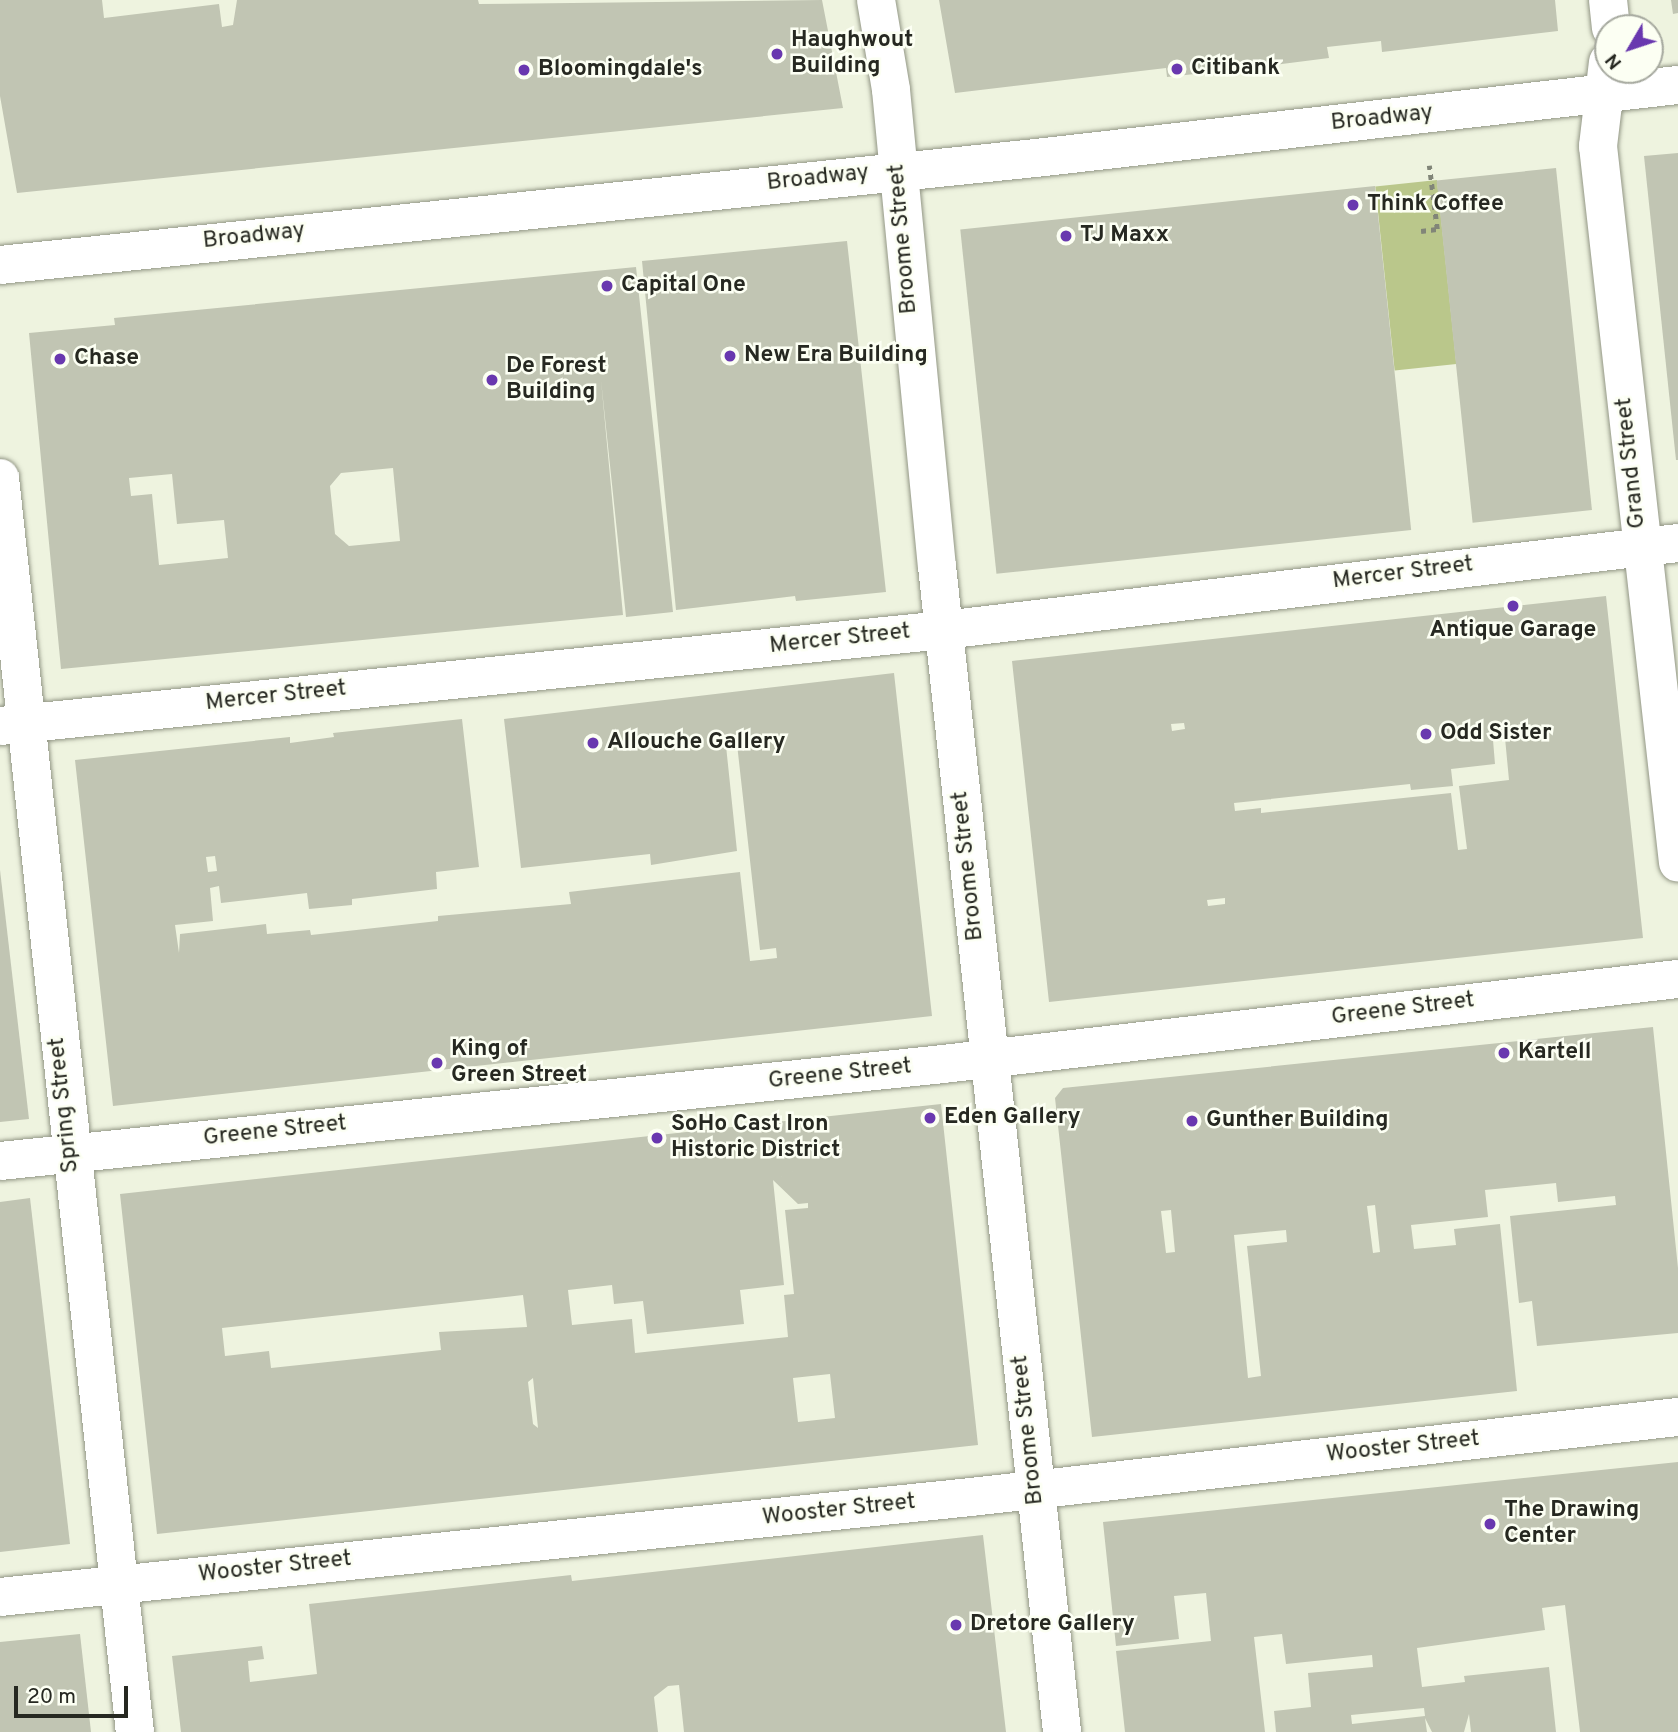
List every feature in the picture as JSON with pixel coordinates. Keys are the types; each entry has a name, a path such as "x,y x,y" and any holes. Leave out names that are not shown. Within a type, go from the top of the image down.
{"street":[{"name":"Broome Street","path":"876,0 898,172 944,630 1062,1732"},
{"name":"Broadway","path":"0,265 898,172 1594,80"},
{"name":"Grand Street","path":"1605,84 1598,146 1660,545 1678,863"},
{"name":"Spring Street","path":"0,478 12,725 70,1154 135,1732"},
{"name":"Mercer Street","path":"12,725 944,630 1660,545"},
{"name":"Greene Street","path":"0,1161 990,1059 1678,979"},
{"name":"Wooster Street","path":"0,1597 1036,1490 1678,1417"}],"path":[{"path":"1421,231 1437,229 1429,165"}],"green space":[{"path":"1437,180 1456,364 1395,370 1375,186"}],"building":[{"path":"0,0 102,0 104,18 219,4 222,27 233,25 237,0 478,0 479,4 822,0 843,108 17,193 0,96"},
{"path":"939,0 1555,0 1558,31 1382,52 1381,41 1327,47 1329,58 1241,69 1167,77 1166,68 955,93"},
{"path":"1671,0 1678,0 1678,13 1673,14"},
{"path":"1678,153 1678,460 1676,460 1644,156"},
{"path":"1556,168 1592,510 1473,523 1437,181"},
{"path":"1375,186 1411,530 996,574 960,230"},
{"path":"847,241 886,592 796,601 795,596 676,610 642,261"},
{"path":"636,267 673,612 626,617 601,380 623,615 61,669 29,333 115,325 114,318","holes":["393,468 400,541 349,546 335,534 330,486 341,473","172,474 177,524 224,520 228,558 159,565 152,494 131,496 129,478"]},
{"path":"1606,596 1643,938 1049,1002 1012,661","holes":["1184,723 1185,729 1172,731 1171,724","1505,738 1509,780 1459,786 1467,849 1458,850 1451,793 1261,813 1261,808 1235,811 1234,803 1410,784 1411,790 1453,786 1451,769 1495,764 1493,740","1225,898 1225,904 1208,906 1207,900"]},
{"path":"894,673 932,1016 113,1106 75,760 290,737 290,743 334,737 333,733 462,719 479,867 436,872 437,889 352,899 352,905 309,909 307,893 221,903 219,886 210,888 213,921 175,925 179,953 180,934 266,924 267,934 310,930 311,935 438,921 438,916 571,904 569,892 740,872 750,961 777,958 776,948 760,950 736,735 725,736 737,851 651,865 650,854 521,868 504,719","holes":["215,856 217,871 208,872 206,857"]},
{"path":"0,870 29,1119 0,1122"},
{"path":"1653,1027 1678,1268 1678,1333 1537,1346 1532,1301 1519,1303 1510,1216 1616,1205 1615,1196 1558,1202 1556,1183 1485,1190 1488,1217 1411,1225 1414,1249 1456,1245 1454,1229 1500,1224 1517,1391 1092,1437 1055,1098 1063,1088","holes":["1375,1205 1380,1252 1373,1253 1367,1206","1171,1210 1175,1252 1166,1253 1161,1211","1286,1230 1287,1242 1247,1246 1261,1376 1248,1378 1234,1235"]},
{"path":"941,1104 978,1445 157,1534 120,1194","holes":["773,1180 798,1204 808,1203 808,1208 785,1210 794,1294 784,1295 788,1337 635,1353 632,1319 572,1325 568,1290 612,1285 614,1304 643,1301 647,1334 744,1324 740,1290 784,1285","523,1295 527,1327 439,1332 441,1350 271,1368 269,1351 225,1356 222,1328","830,1374 835,1418 798,1422 793,1378","533,1378 538,1428 533,1424 528,1382"]},
{"path":"30,1198 70,1544 0,1552 0,1202"},
{"path":"1678,1462 1678,1732 1580,1732 1565,1605 1542,1608 1545,1630 1417,1648 1422,1687 1465,1682 1464,1676 1549,1667 1556,1732 1471,1732 1469,1714 1464,1732 1432,1732 1425,1718 1427,1732 1276,1732 1274,1711 1311,1707 1308,1673 1373,1667 1372,1655 1286,1664 1282,1634 1254,1637 1265,1732 1125,1732 1116,1651 1211,1641 1206,1593 1174,1596 1179,1639 1116,1646 1103,1522","holes":["1424,1708 1425,1716 1352,1724 1351,1715"]},
{"path":"983,1535 1006,1732 684,1732 679,1685 668,1686 654,1697 658,1732 181,1732 172,1656 262,1646 264,1659 248,1661 250,1682 317,1674 309,1604 571,1575 572,1581"},
{"path":"80,1634 91,1732 0,1732 0,1642"}],"place":[{"name":"Haughwout Building","path":"777,54"},
{"name":"Citibank","path":"1177,69"},
{"name":"Bloomingdale's","path":"524,70"},
{"name":"Think Coffee","path":"1353,205"},
{"name":"TJ Maxx","path":"1066,236"},
{"name":"Capital One","path":"607,286"},
{"name":"New Era Building","path":"730,356"},
{"name":"Chase","path":"60,359"},
{"name":"De Forest Building","path":"492,380"},
{"name":"Antique Garage","path":"1513,606"},
{"name":"Odd Sister","path":"1426,734"},
{"name":"Allouche Gallery","path":"593,743"},
{"name":"Kartell","path":"1504,1053"},
{"name":"King of Green Street","path":"437,1063"},
{"name":"Eden Gallery","path":"930,1118"},
{"name":"Gunther Building","path":"1192,1121"},
{"name":"SoHo Cast Iron Historic District","path":"657,1138"},
{"name":"The Drawing Center","path":"1490,1524"},
{"name":"Dretore Gallery","path":"956,1625"}]}
